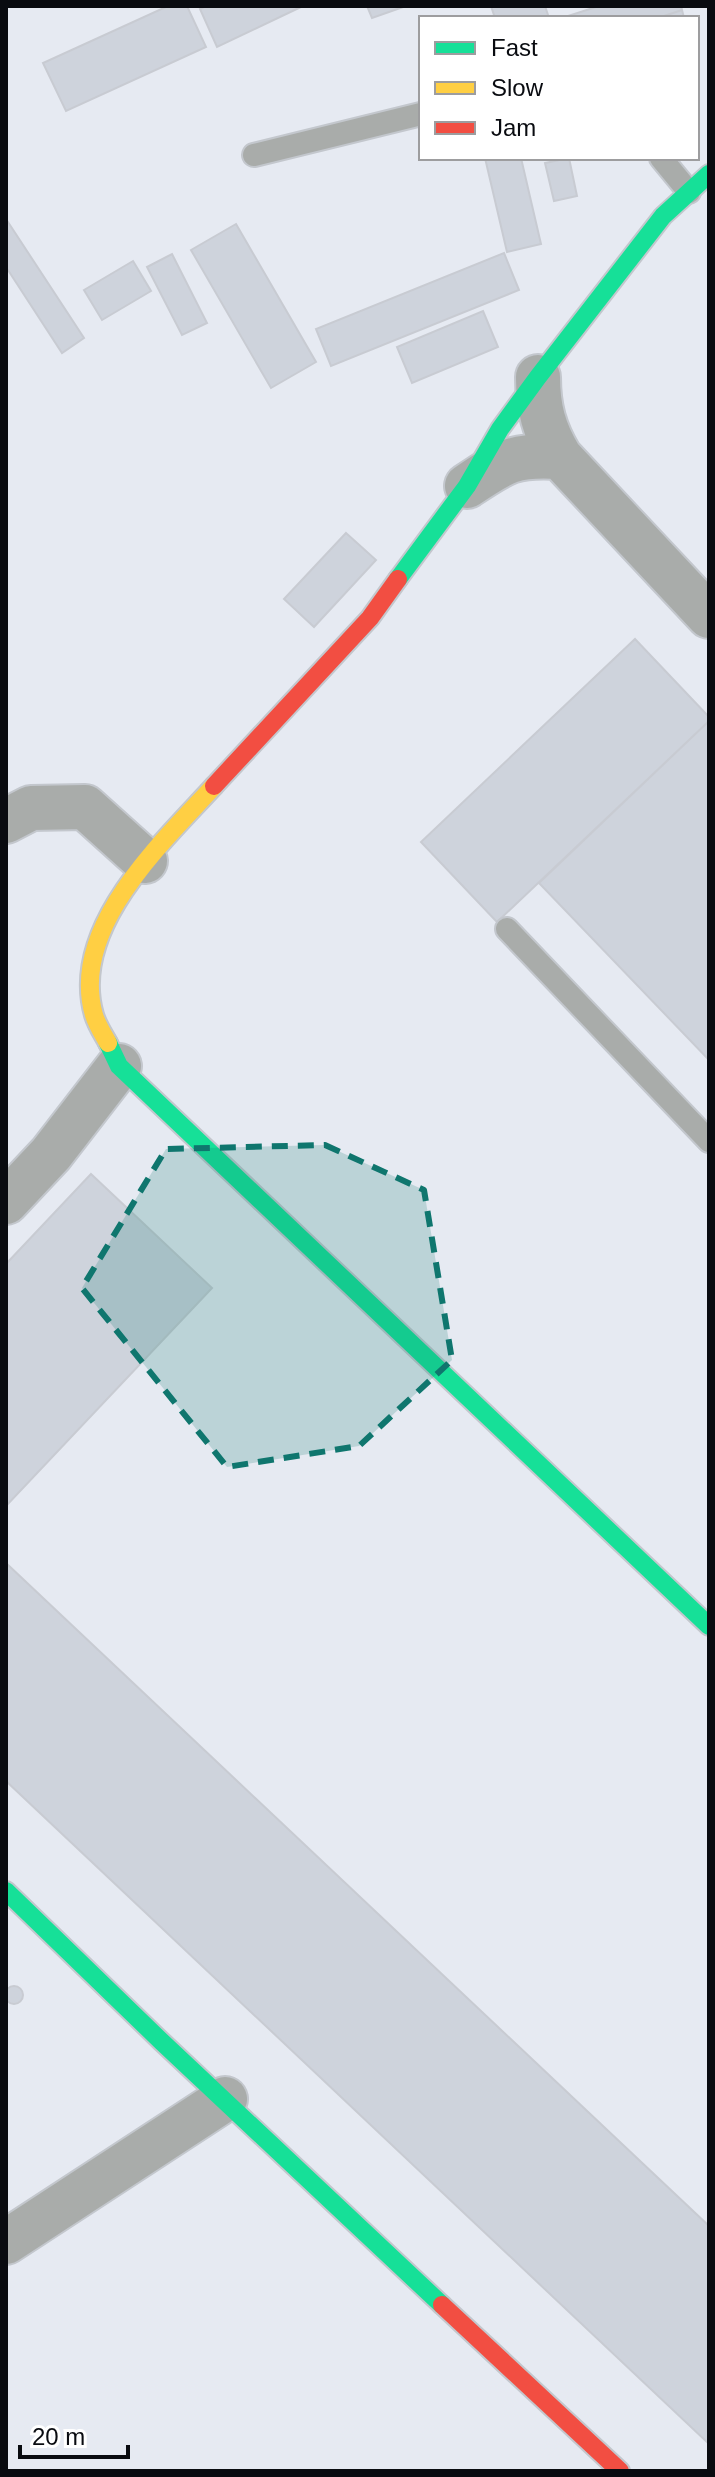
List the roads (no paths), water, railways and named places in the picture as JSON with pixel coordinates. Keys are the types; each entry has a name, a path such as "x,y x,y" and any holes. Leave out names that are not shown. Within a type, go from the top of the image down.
{"street":[{"path":"709,174 663,216 538,377 500,429 467,486 370,618 145,861 98,935 89,976 94,1016 119,1066 709,1626"},
{"path":"538,377 538,405 545,432 560,457 709,616"},
{"path":"467,486 502,463 528,455 560,457"},
{"path":"6,821 31,808 85,807 145,861"},
{"path":"6,1202 51,1154 119,1066"},
{"path":"6,1891 162,2042 620,2471"},
{"path":"6,2242 225,2099"}],"lane":[{"path":"254,155 419,114"},
{"path":"663,160 689,192"},
{"path":"507,929 709,1141"}]}
